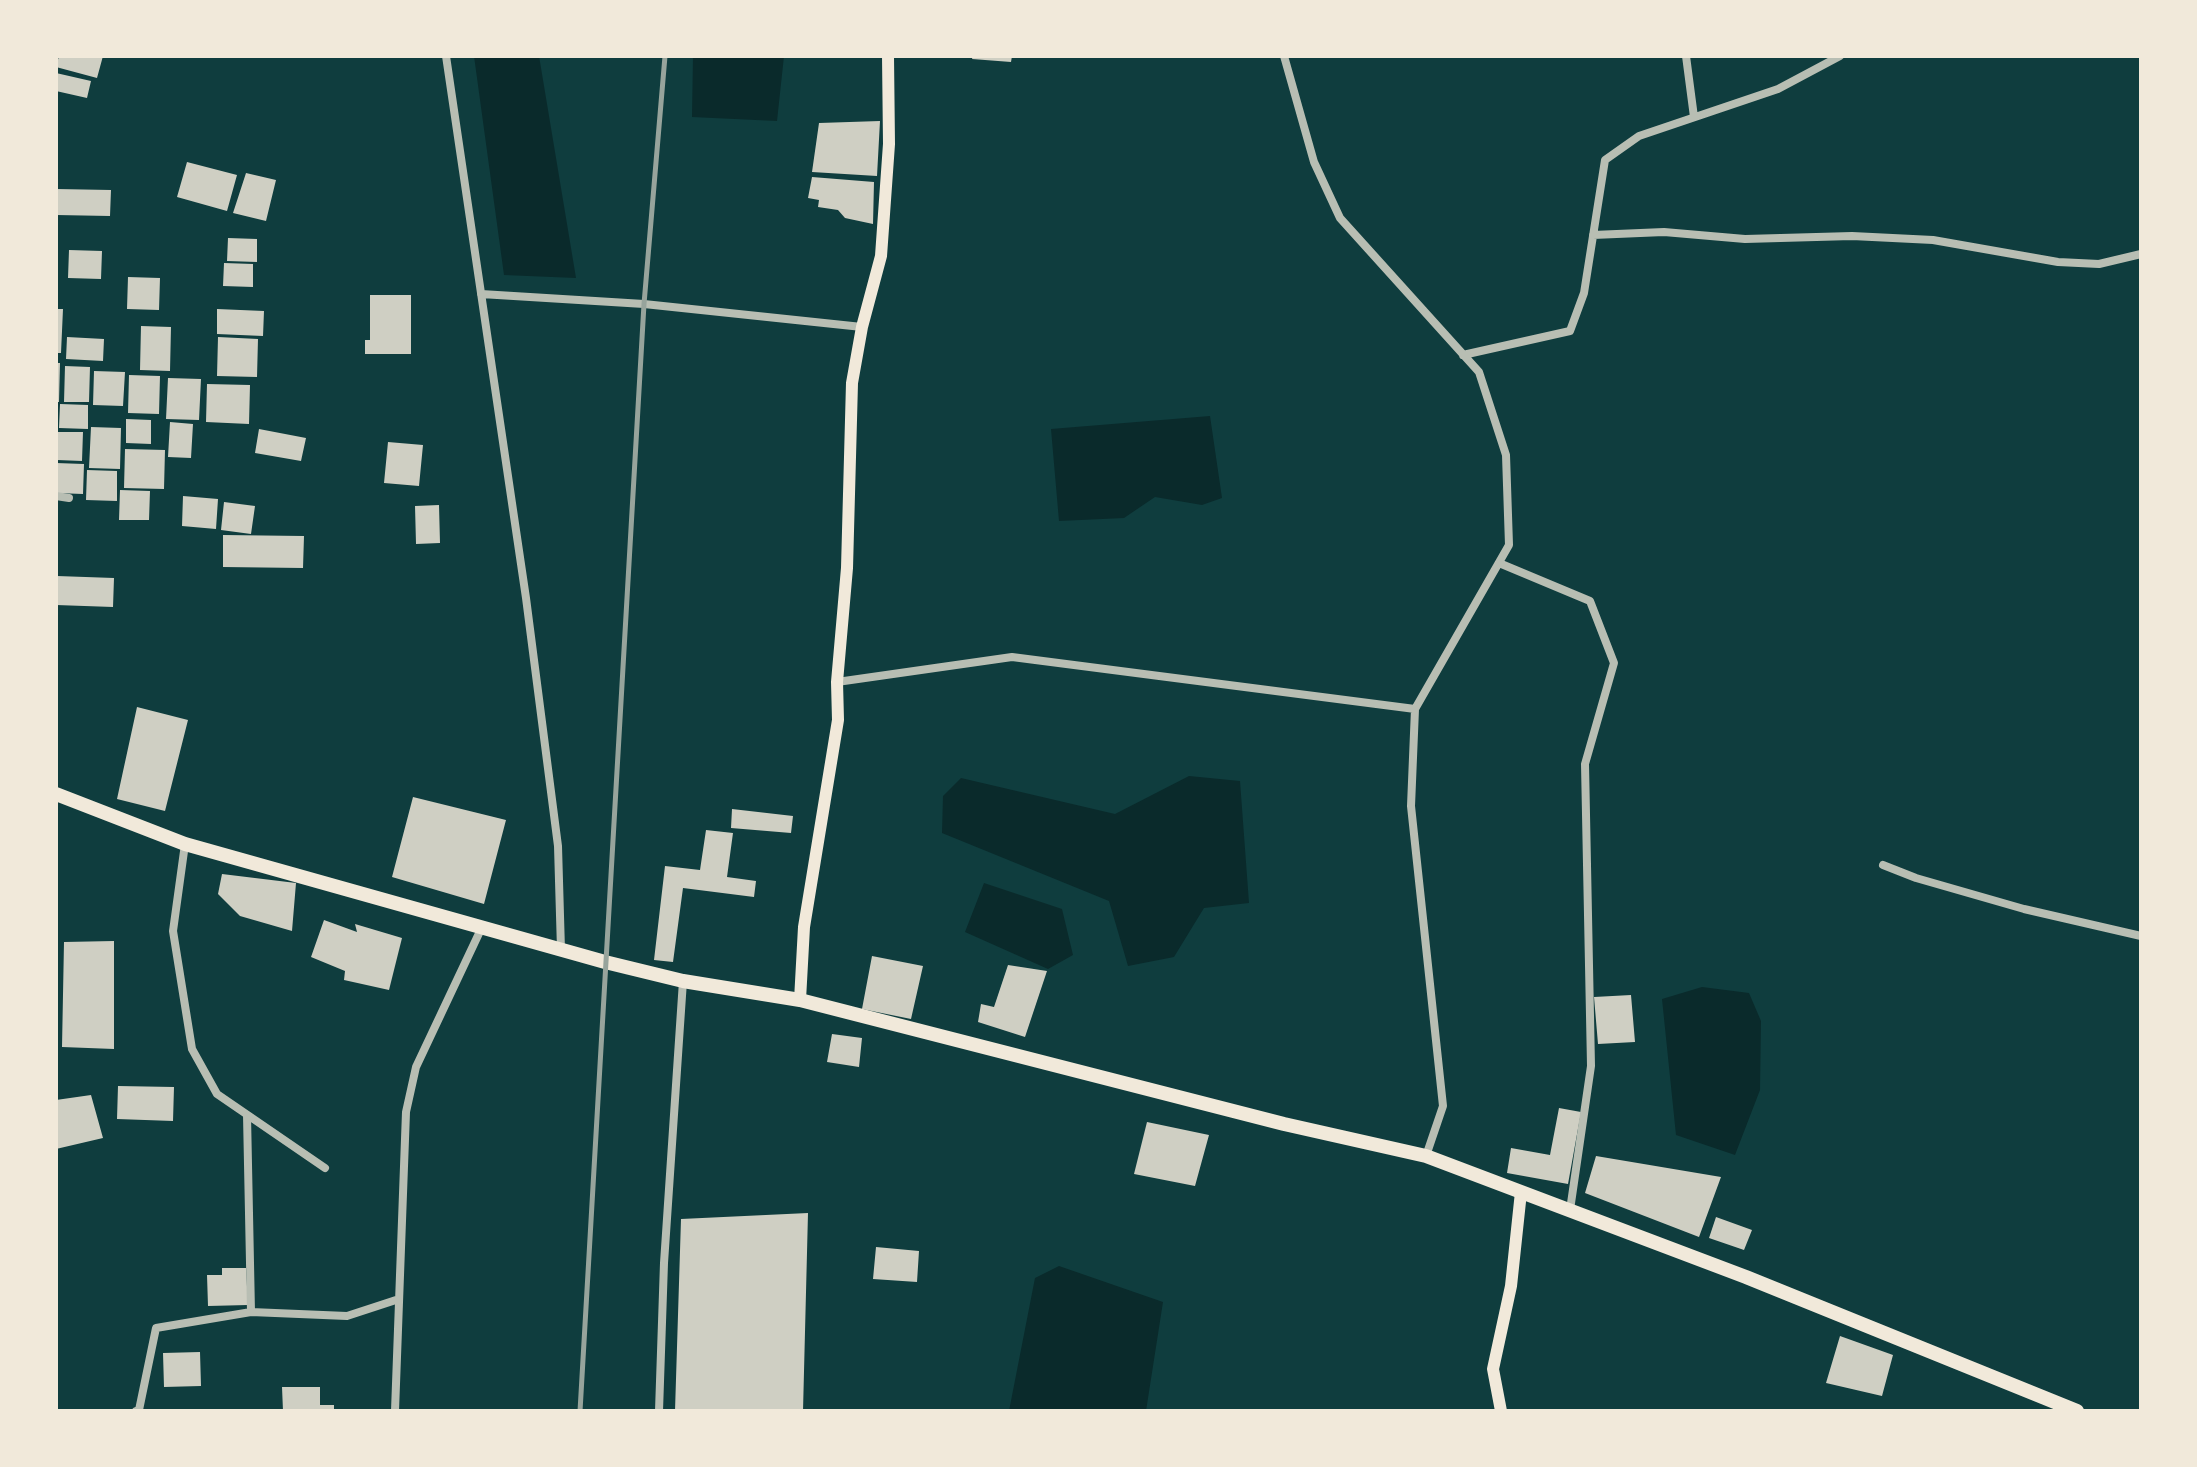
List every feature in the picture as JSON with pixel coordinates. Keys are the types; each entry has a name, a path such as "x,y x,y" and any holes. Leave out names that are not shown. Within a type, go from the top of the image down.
{"main road":[{"path":"800,1000 804,927 838,720 837,682 847,568 852,383 862,327 881,256 889,144 888,56"},
{"path":"56,794 185,844 605,962 683,981 800,1000 1284,1124 1426,1156 1746,1277 2077,1411"},
{"path":"1501,1411 1493,1369 1511,1286 1521,1192"}],"street":[{"path":"446,56 526,598 558,846 561,950"},
{"path":"1284,56 1314,162 1340,218 1479,372 1506,455 1509,545 1415,709 1411,806 1443,1106 1426,1156"},
{"path":"1686,56 1694,117"},
{"path":"1463,355 1570,331 1584,293 1605,160 1639,136 1778,89 1840,56"},
{"path":"1593,235 1664,232 1745,239 1852,236 1920,239 2058,262 2099,264 2141,254"},
{"path":"481,294 644,304 862,327"},
{"path":"56,496 69,498"},
{"path":"1499,563 1590,601 1614,663 1585,764 1591,1066 1570,1210"},
{"path":"837,682 1012,657 1415,709"},
{"path":"185,844 173,931 192,1049 217,1094 325,1168"},
{"path":"1883,865 1916,878 2024,909 2141,936"},
{"path":"395,1411 406,1112 416,1067 482,927"},
{"path":"659,1411 664,1263 683,981"},
{"path":"247,1115 251,1312"},
{"path":"136,1411 139,1410 156,1328 251,1312 347,1316 399,1299"}],"water":[{"path":"474,56 539,56 576,278 504,275"},
{"path":"693,56 784,56 777,121 692,117"},
{"path":"1210,416 1222,498 1202,505 1155,497 1124,518 1059,521 1051,429"},
{"path":"1189,776 1240,781 1249,903 1204,908 1174,957 1128,966 1109,901 942,833 943,796 961,778 1115,814"},
{"path":"984,883 1062,909 1073,955 1048,969 965,932"},
{"path":"1702,987 1749,993 1761,1021 1760,1090 1735,1155 1676,1135 1662,999"},
{"path":"1059,1266 1163,1302 1146,1411 1009,1411 1035,1278"}],"building":[{"path":"59,56 103,56 97,78 56,67"},
{"path":"973,56 1012,56 1011,62 972,59"},
{"path":"56,73 91,81 87,98 56,91"},
{"path":"880,121 877,176 812,172 819,123"},
{"path":"187,162 237,175 227,211 177,197"},
{"path":"246,173 276,180 266,221 233,213"},
{"path":"812,177 874,182 873,224 845,218 838,210 818,207 819,200 808,198"},
{"path":"56,189 111,190 110,216 56,215"},
{"path":"228,238 257,239 257,262 227,261"},
{"path":"69,250 102,251 101,279 68,278"},
{"path":"224,263 253,264 253,287 223,286"},
{"path":"128,277 160,278 159,310 127,309"},
{"path":"370,295 411,295 411,354 365,354 365,340 370,340"},
{"path":"56,309 63,309 61,353 56,353"},
{"path":"217,309 264,311 263,336 217,334"},
{"path":"141,326 171,327 170,371 140,370"},
{"path":"67,337 104,339 103,361 66,359"},
{"path":"218,337 258,339 257,377 217,376"},
{"path":"56,363 60,363 59,402 56,402"},
{"path":"65,366 90,367 89,402 64,402"},
{"path":"94,371 125,372 123,406 93,405"},
{"path":"129,375 160,376 159,414 128,413"},
{"path":"168,378 201,379 199,420 166,419"},
{"path":"207,384 250,385 249,424 206,422"},
{"path":"60,404 88,405 88,429 59,428"},
{"path":"126,419 151,420 151,444 126,443"},
{"path":"170,422 193,424 191,458 168,457"},
{"path":"91,427 121,428 120,469 89,468"},
{"path":"259,429 306,438 301,461 255,453"},
{"path":"58,432 83,432 82,461 57,460"},
{"path":"388,442 423,445 419,486 384,483"},
{"path":"125,449 165,450 164,489 124,488"},
{"path":"56,463 84,464 83,494 56,493"},
{"path":"87,470 117,471 117,501 86,500"},
{"path":"120,490 150,491 149,520 119,520"},
{"path":"183,496 218,499 216,529 182,526"},
{"path":"224,502 255,506 251,534 221,530"},
{"path":"439,505 440,543 416,544 415,506"},
{"path":"223,535 304,536 303,568 223,567"},
{"path":"57,576 114,578 113,607 56,605"},
{"path":"137,707 188,720 165,811 117,799"},
{"path":"413,797 506,820 484,904 392,877"},
{"path":"732,809 793,816 791,833 731,828"},
{"path":"706,830 733,833 727,877 756,881 754,897 683,888 673,962 654,960 665,866 700,870"},
{"path":"222,874 296,883 292,931 240,916 218,894"},
{"path":"324,920 357,932 355,924 402,938 389,990 344,980 345,971 311,957"},
{"path":"114,941 114,1049 62,1047 64,942"},
{"path":"872,956 923,966 911,1019 862,1009"},
{"path":"1008,965 1047,971 1025,1037 978,1022 981,1004 994,1007"},
{"path":"1631,995 1635,1042 1598,1044 1594,997"},
{"path":"832,1034 862,1038 859,1067 827,1062"},
{"path":"118,1086 174,1087 173,1121 117,1119"},
{"path":"91,1095 103,1138 56,1149 56,1100"},
{"path":"1559,1108 1581,1112 1568,1184 1507,1173 1511,1148 1550,1155"},
{"path":"1147,1122 1209,1135 1195,1186 1134,1174"},
{"path":"1596,1156 1721,1177 1699,1237 1585,1193"},
{"path":"808,1213 803,1411 675,1411 681,1219"},
{"path":"1716,1217 1752,1230 1744,1250 1709,1238"},
{"path":"876,1247 919,1251 917,1282 873,1279"},
{"path":"222,1268 246,1268 248,1305 208,1306 207,1275 222,1275"},
{"path":"1840,1336 1893,1355 1882,1396 1826,1383"},
{"path":"200,1352 201,1386 164,1387 163,1353"},
{"path":"282,1387 320,1387 320,1405 334,1405 334,1411 283,1411"}],"railway":[{"path":"580,1411 644,304 665,56"}]}
